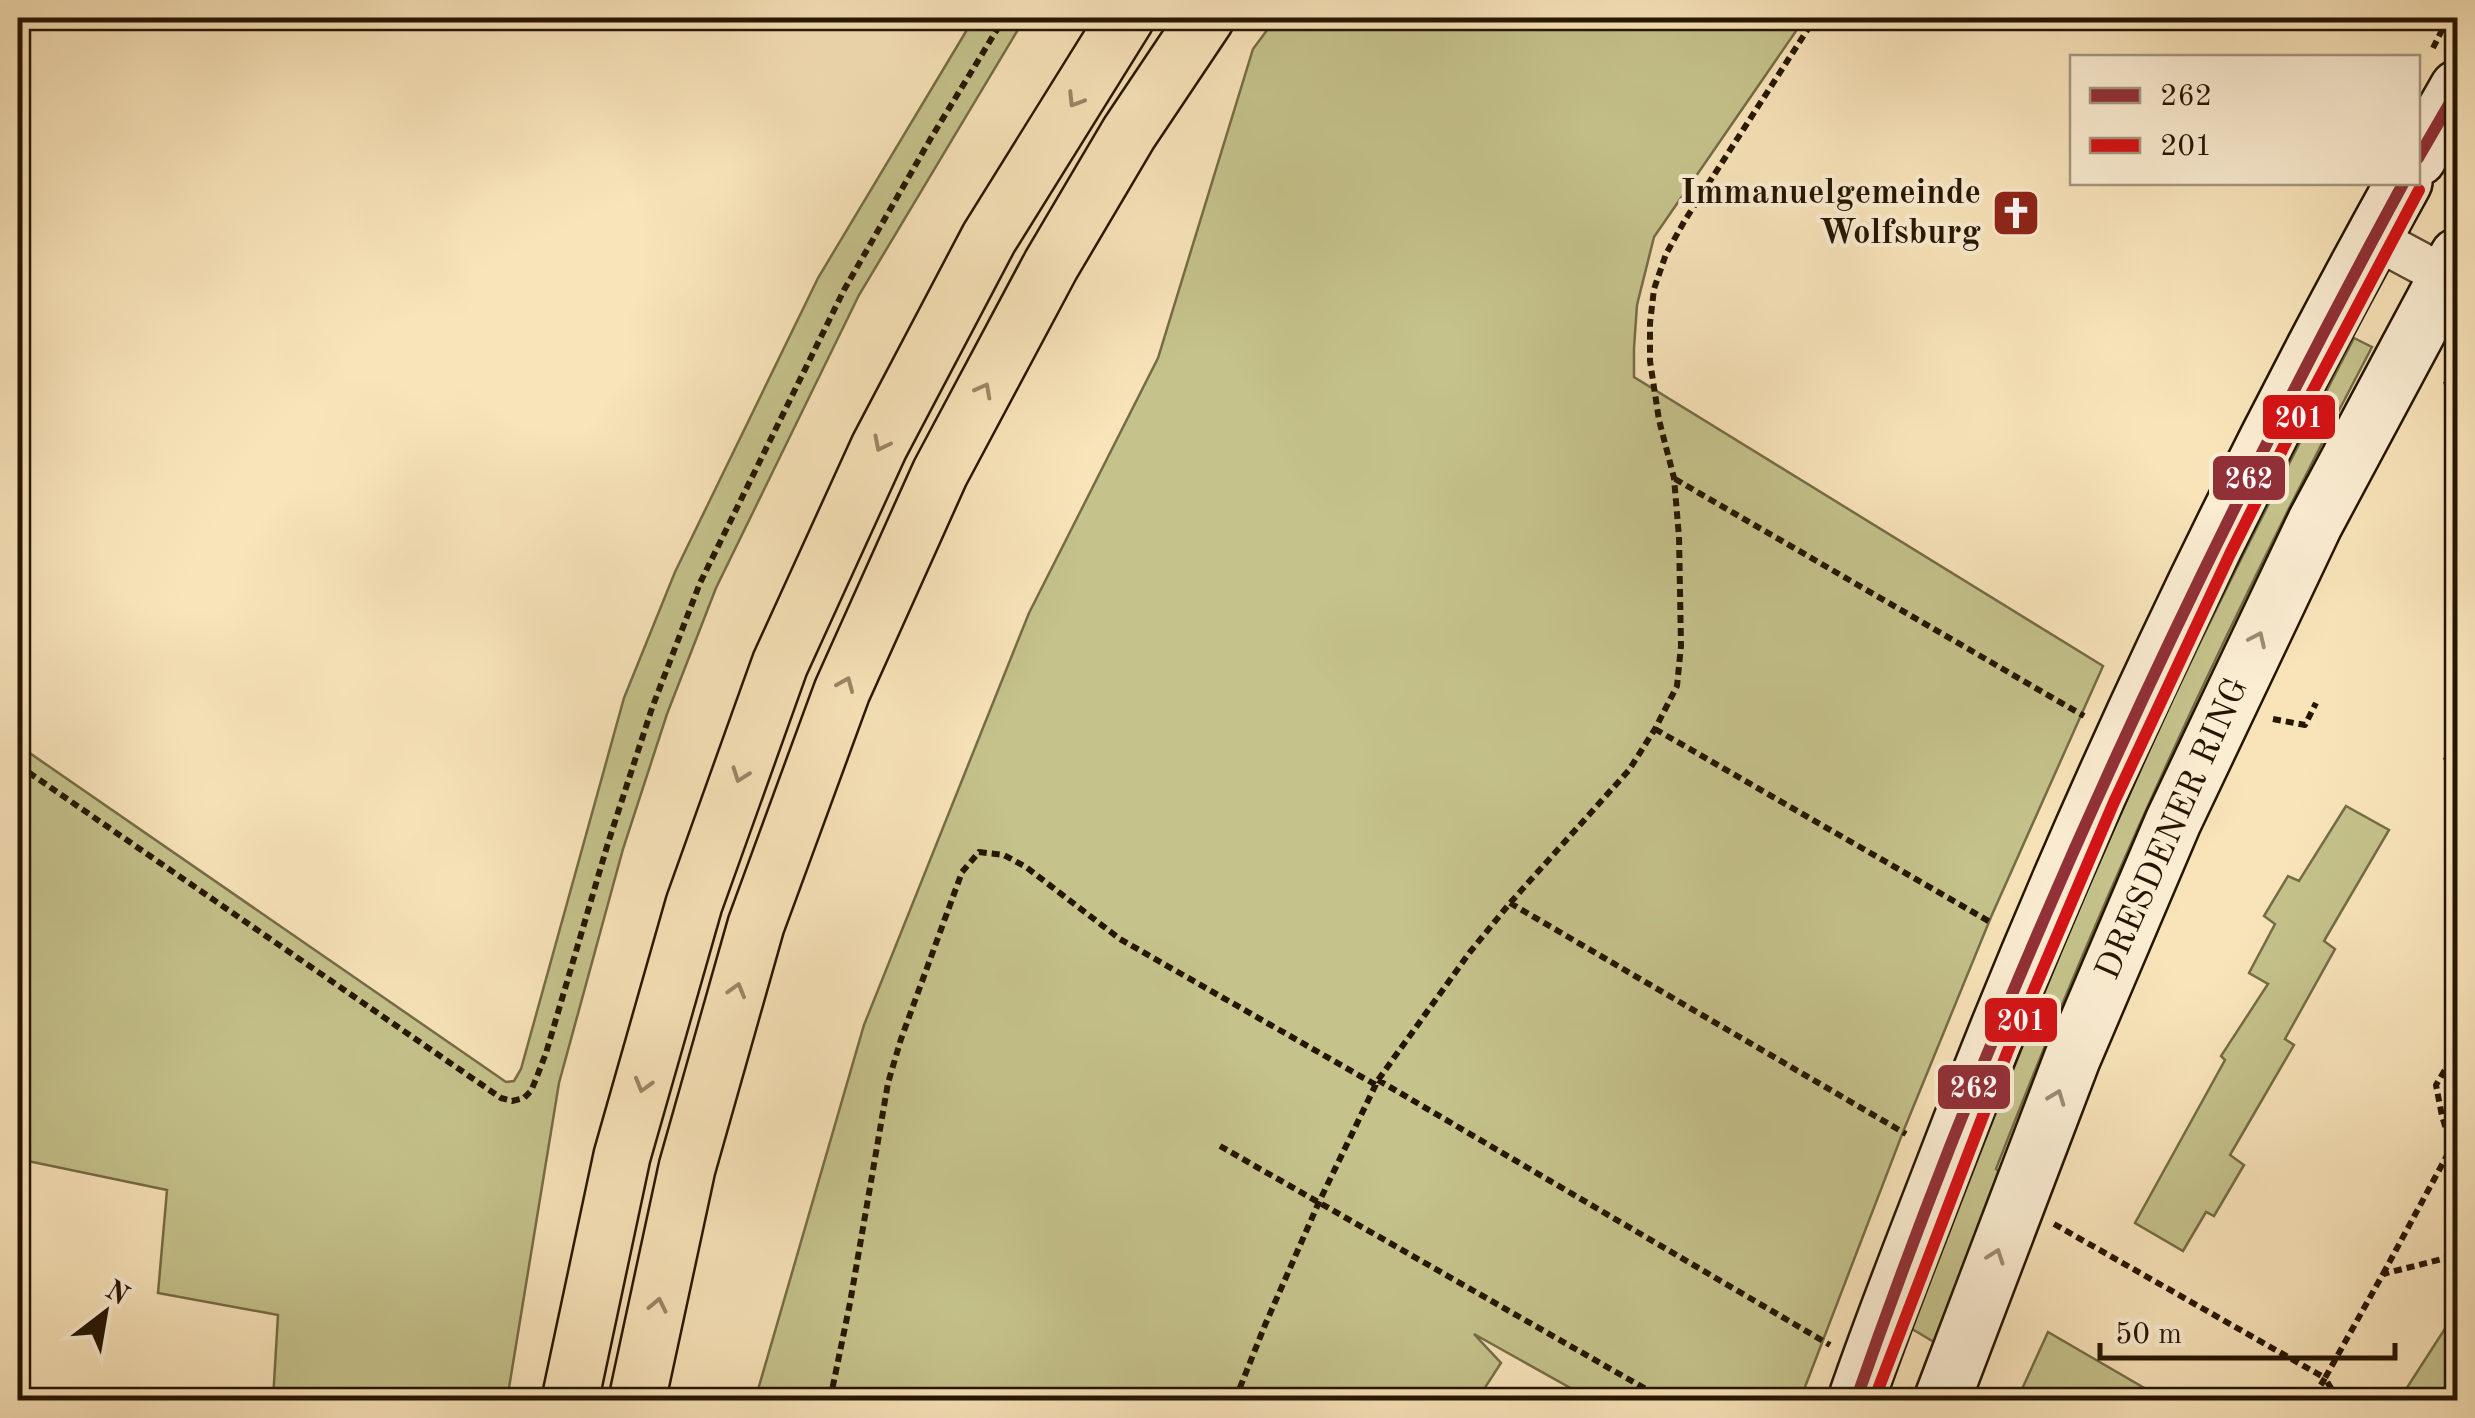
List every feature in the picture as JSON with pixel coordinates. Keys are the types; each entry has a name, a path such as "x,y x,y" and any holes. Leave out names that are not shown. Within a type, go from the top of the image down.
{"highway":[{"path":"570,1400 628,1138 694,904 780,664 879,447 989,238 1126,18"},
{"path":"637,1400 687,1168 756,925 842,691 940,473 1051,265 1129,133 1206,18"}],"street":[{"path":"2420,154 2458,88"},
{"path":"1856,1400 1988,1052 2083,826 2238,500 2402,185"},
{"name":"DRESDENER RING","path":"1942,1400 2072,1059 2166,838 2314,523 2454,272 2374,238"}],"path":[{"path":"18,765 501,1098 524,1098 531,1091 546,1053 640,742 700,583 844,290 1004,18"},
{"path":"1235,1400 1319,1202 1377,1083 1510,902 1619,782 1655,729 1676,686 1680,666 1680,552 1674,478 1650,360 1654,289 1666,254 1685,220 1815,18"},
{"path":"2454,381 2458,370"},
{"path":"1674,478 2088,718"},
{"path":"2262,717 2304,725 2316,703"},
{"path":"1655,729 1999,927"},
{"path":"2446,757 2458,796"},
{"path":"830,1400 888,1082 962,872 979,852 1004,856 1026,867 1120,939 1833,1346"},
{"path":"1510,902 1912,1138"},
{"path":"2458,1048 2436,1084 2458,1167"},
{"path":"1220,1146 1664,1400"},
{"path":"2312,1400 2451,1148"},
{"path":"2053,1224 2325,1378 2338,1400"},
{"path":"2383,1274 2458,1255"}],"shaded area":[{"path":"974,18 1025,18 859,295 716,588 667,714 623,849 559,1083 507,1400 273,1400 278,1315 158,1293 167,1190 18,1159 18,745 506,1082 514,1081 521,1069 624,698 675,572 818,278"},
{"path":"1276,18 1805,18 1654,237 1637,305 1634,377 2103,666 1991,917 1800,1400 1592,1400 1474,1334 1501,1363 1477,1400 755,1400 864,1025 1029,613 1158,358 1253,49"},
{"path":"2354,338 2372,347 2269,549 2172,753 2081,960 1996,1169 2012,1184 1949,1351 1897,1320 1956,1164 1976,1162 2149,751"},
{"path":"2346,806 2389,830 2324,941 2335,949 2285,1039 2294,1045 2230,1155 2244,1165 2214,1216 2206,1212 2183,1251 2135,1223 2225,1060 2221,1056 2268,984 2249,973 2275,924 2264,916 2288,876 2299,881"},
{"path":"2457,1310 2457,1400 2399,1400"},
{"path":"2048,1332 2165,1400 2017,1400"}],"transit line":[{"name":"262","path":"2420,155 2458,89"},
{"name":"262","path":"1856,1400 1974,1087 2105,780 2249,478 2402,185"},
{"name":"201","path":"1874,1400 2007,1053 2114,802 2230,554 2419,190"}],"place":[{"name":"Immanuelgemeinde Wolfsburg","path":"2016,213"}]}
